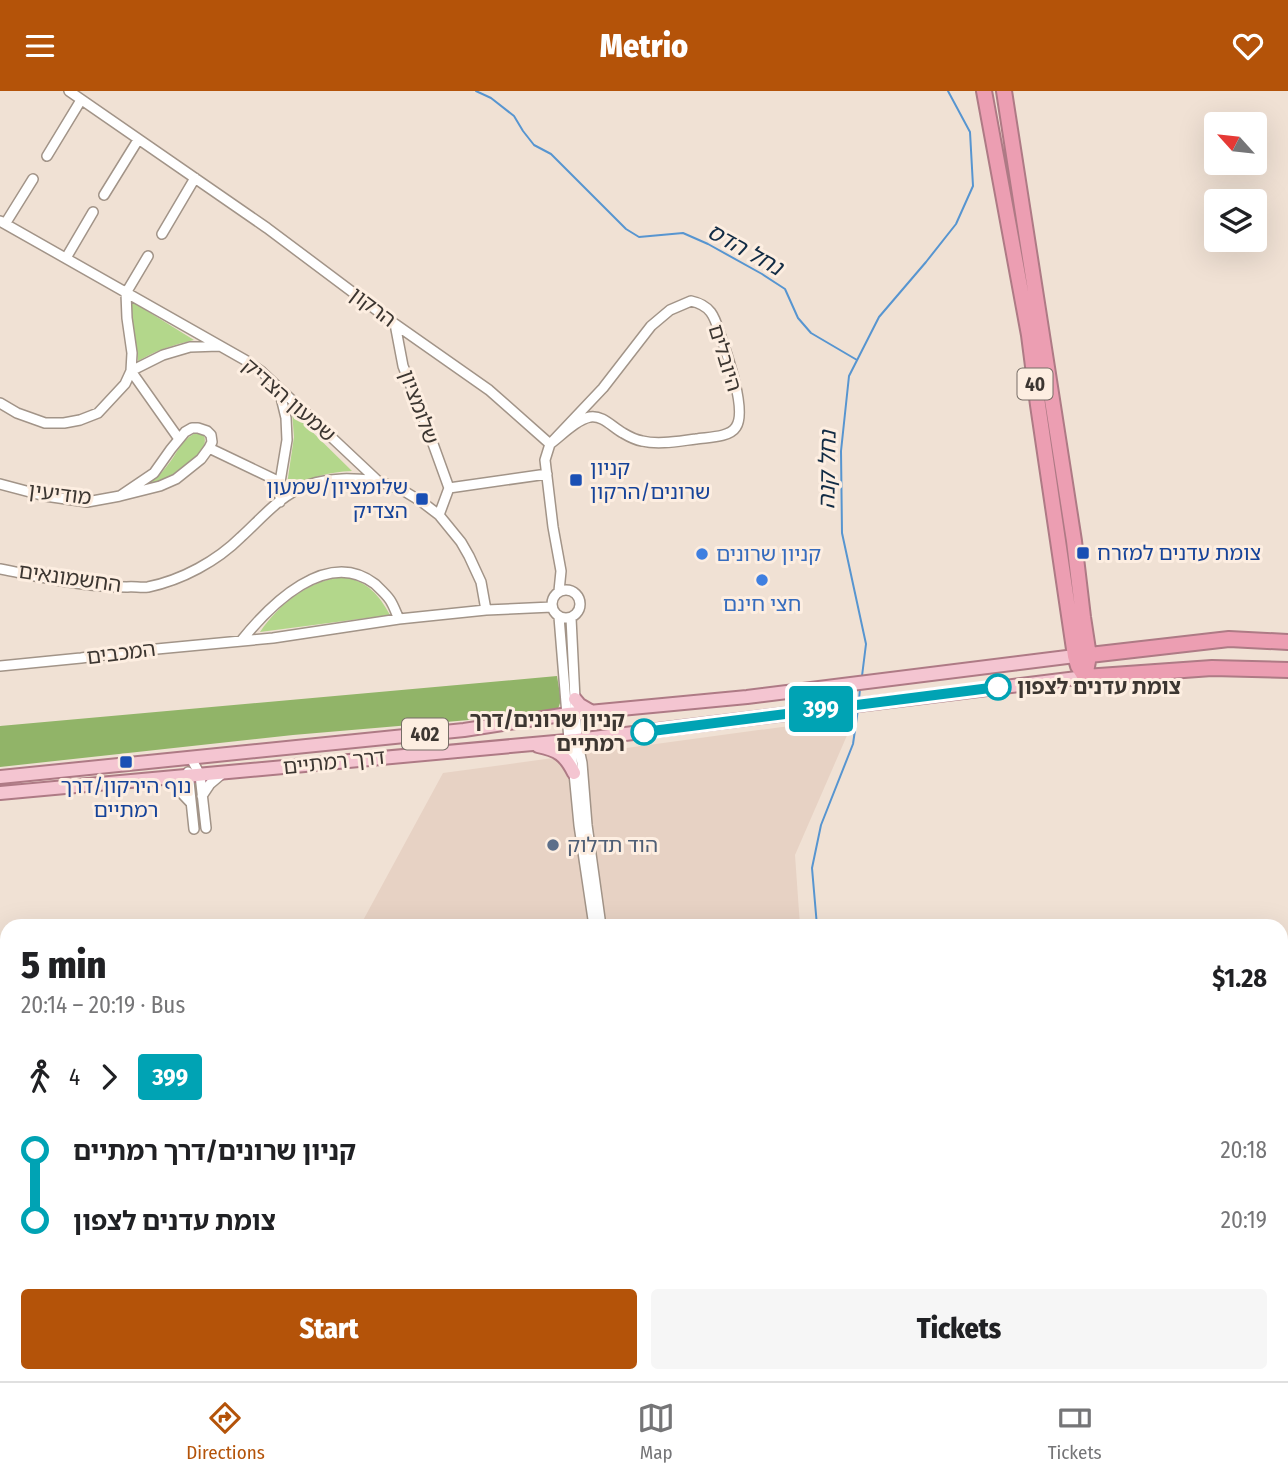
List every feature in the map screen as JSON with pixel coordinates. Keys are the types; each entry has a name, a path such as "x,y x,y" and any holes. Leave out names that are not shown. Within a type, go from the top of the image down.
{"highway":[{"name":"40","path":"984,91 1029,335 1073,639 1070,648 1085,677"},
{"name":"40","path":"1004,91 1074,541 1083,617 1075,657"},
{"path":"1083,617 1091,633 1100,642 1126,650"},
{"path":"1075,657 1229,639 1288,642"},
{"path":"1085,677 1212,668 1288,670"}],"main road":[{"path":"568,709 580,705 593,712 735,698 1075,657"},
{"name":"דרך רמתיים","path":"0,793 573,740 1085,677"},
{"name":"דרך רמתיים","path":"0,778 464,730 568,709"},
{"path":"528,743 560,754 566,758 574,773"}],"street":[{"name":"הרקון","path":"69,91 267,228 489,390 550,444"},
{"path":"47,156 81,100"},
{"path":"104,195 138,140"},
{"path":"162,234 195,178"},
{"path":"3,223 33,179"},
{"path":"66,258 93,212"},
{"name":"שמעון הצדיק","path":"3,223 245,359 378,481 413,496 439,515 470,556 481,582 486,610"},
{"path":"0,403 17,413 45,423 80,420 98,413 125,384 131,371 132,353 126,293 148,256"},
{"name":"היובלים","path":"691,301 701,303 711,310 739,402 739,417 735,428 727,434 699,438 669,442 643,441 622,433 603,419 592,417 581,421 550,444 603,388 651,325 670,310 691,301"},
{"name":"שלומציון","path":"395,324 403,366 449,488"},
{"path":"131,371 163,355 190,347 221,346"},
{"path":"131,371 179,439 192,428 206,431 211,435 209,448 280,482"},
{"path":"278,388 286,418 287,440 280,482 280,502"},
{"name":"מודיעין","path":"120,496 154,473 179,439"},
{"path":"550,444 545,460 564,591"},
{"name":"מודיעין","path":"0,484 45,496 87,502 160,486 176,479 201,459 209,448"},
{"path":"439,515 449,488 547,474"},
{"name":"החשמונאים","path":"0,569 69,583 146,587 182,575 212,560 240,539 264,514 307,485 340,478 378,481"},
{"path":"241,641 281,598 332,572 345,571 369,580 389,599 399,619"},
{"path":"568,709 572,618 578,612 580,603 577,594 564,591 554,596 551,607 555,615 572,618"},
{"name":"המכבים","path":"0,666 321,632 399,619 486,610 551,607"},
{"path":"559,617 573,740 579,825 593,919"},
{"path":"573,740 582,763 587,825 600,919"},
{"path":"191,758 202,796 205,828"},
{"path":"202,796 210,784 223,773"},
{"path":"194,775 191,803 194,829"},
{"path":"159,778 172,783 191,803"}],"shaded area":[{"path":"855,717 795,855 800,919 364,919 443,773"}],"green space":[{"path":"131,301 194,340 165,348 138,361"},
{"path":"292,412 352,471 318,477 286,491 294,437"},
{"path":"199,432 204,435 205,444 194,461 174,474 145,486 165,469 184,442"},
{"path":"345,577 372,590 390,615 260,632 276,612 296,595 320,583"},
{"path":"557,676 561,700 558,709 551,713 293,735 0,767 0,726"}],"waterway":[{"name":"נחל הדס","path":"476,91 491,98 514,116 534,145 551,154 626,229 639,237 683,233 762,274 785,289 798,318 811,333 857,360"},
{"name":"נחל קנה","path":"862,676 866,644 842,533 841,451 849,376 879,317 956,224 973,186 970,132 948,91"},
{"name":"נחל קנה","path":"859,700 860,688"},
{"name":"נחל קנה","path":"816,919 812,868 821,825 853,744 858,709"}],"bus line":[{"name":"399","path":"644,732 998,687"}],"place":[{"name":"קניון שרונים/הרקון","path":"576,480"},
{"name":"שלומציון/שמעון הצדיק","path":"422,499"},
{"name":"צומת עדנים למזרח","path":"1083,553"},
{"name":"קניון שרונים","path":"702,554"},
{"name":"חצי חינם","path":"762,580"},
{"name":"צומת עדנים לצפון","path":"998,687"},
{"name":"קניון שרונים/דרך רמתיים","path":"644,732"},
{"name":"נוף הירקון/דרך רמתיים","path":"126,762"},
{"name":"הוד תדלוק","path":"553,845"}]}
